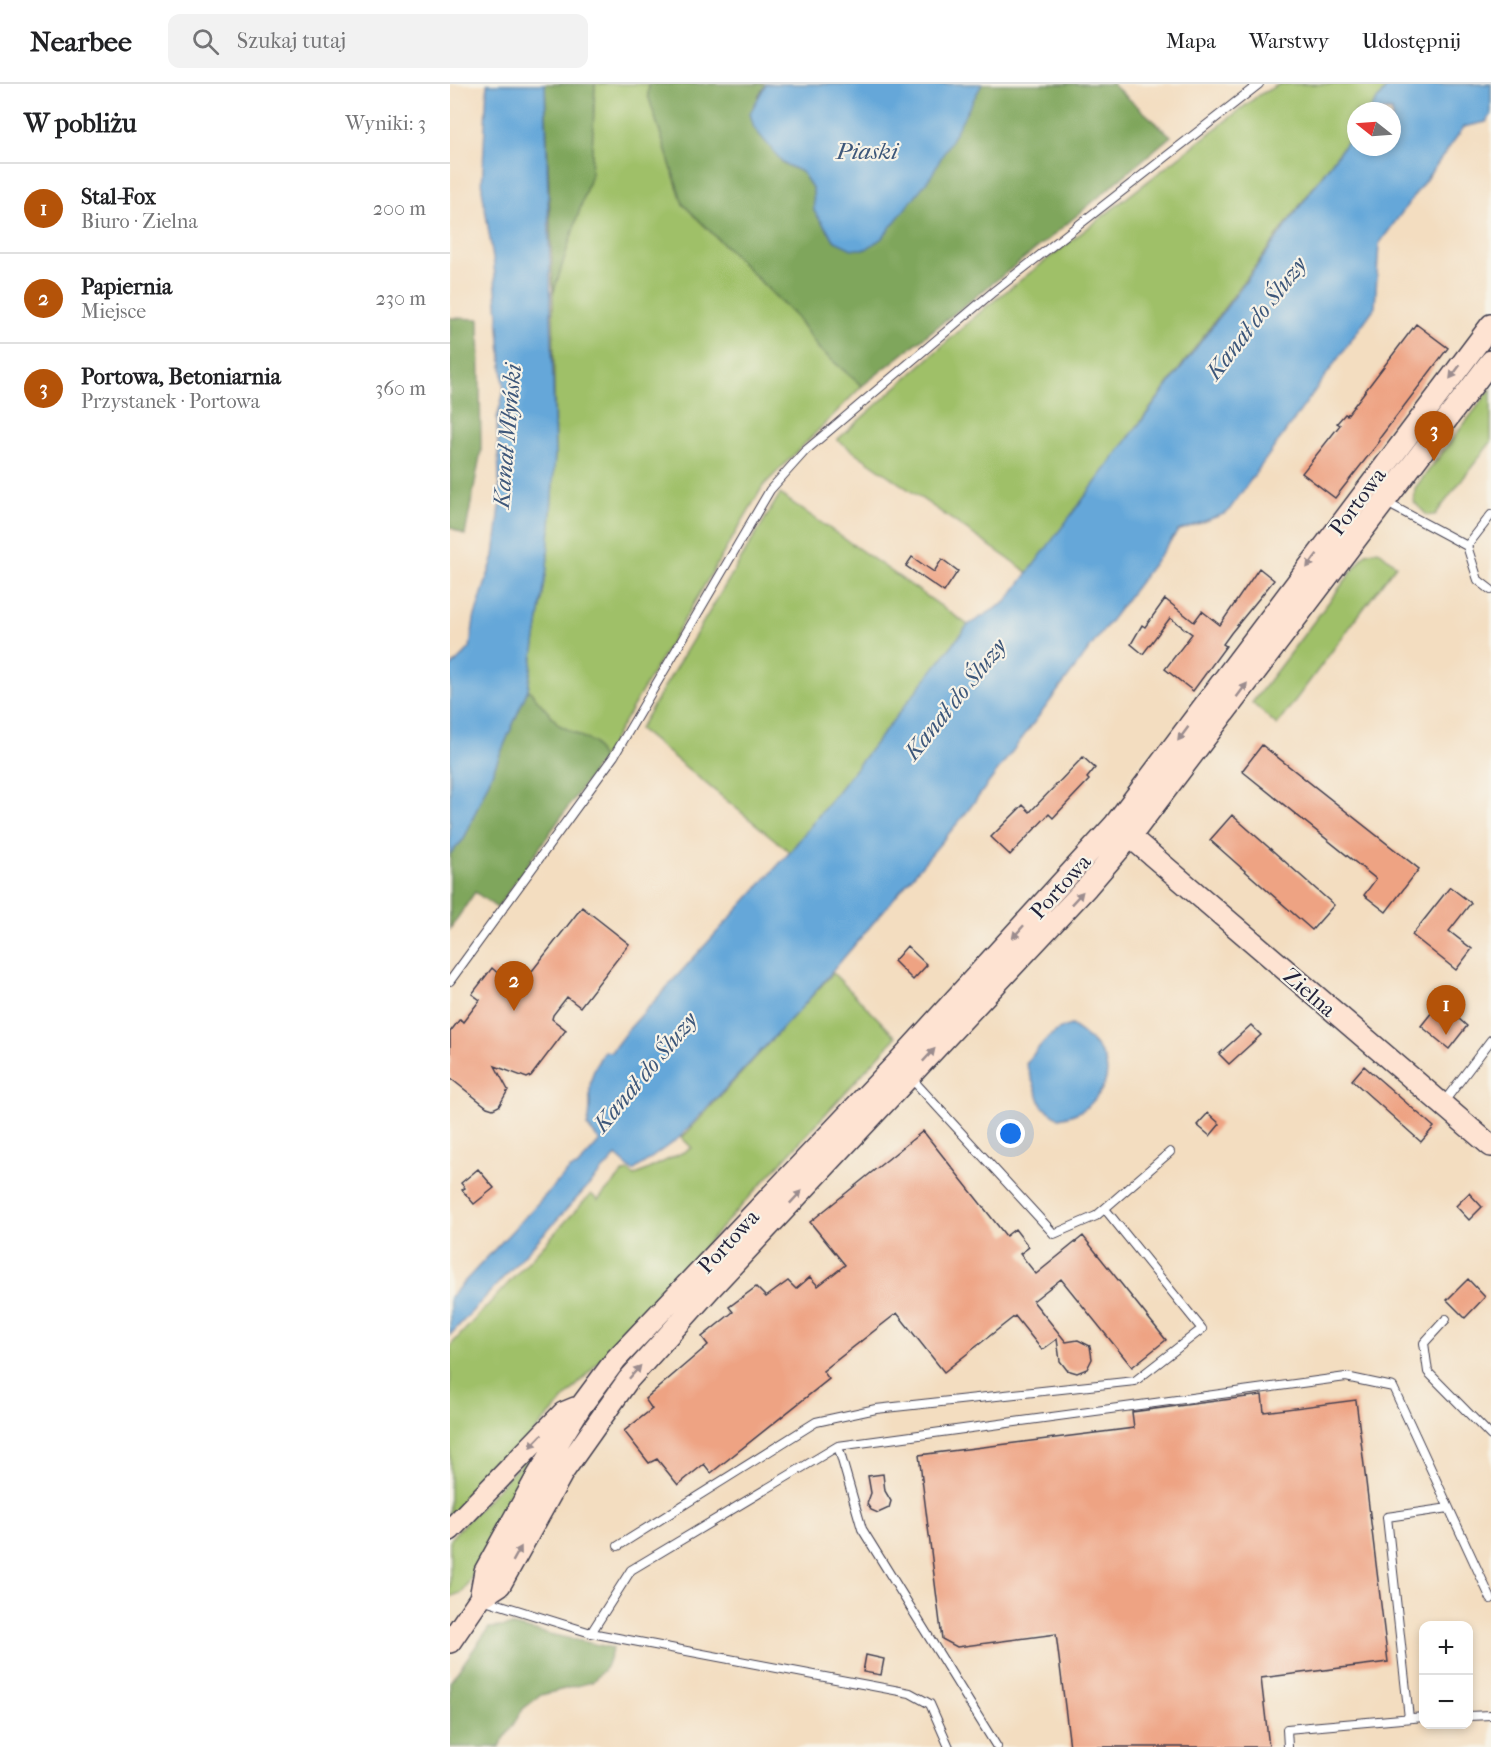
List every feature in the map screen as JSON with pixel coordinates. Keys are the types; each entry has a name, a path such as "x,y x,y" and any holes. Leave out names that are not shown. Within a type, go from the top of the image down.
{"street":[{"name":"Portowa","path":"1217,706 1366,488 1491,325"},
{"name":"Portowa","path":"480,1598 500,1585 563,1472 628,1380 903,1070 1123,831 1217,706 1385,502 1491,361"},
{"name":"Zielna","path":"1123,831 1491,1146"},
{"name":"Portowa","path":"480,1598 485,1571 581,1406 616,1359 903,1070"},
{"path":"450,1530 563,1413 581,1406 599,1418"},
{"path":"450,1642 456,1620 480,1598"}],"lane":[{"path":"450,981 614,756 770,490 805,451 993,291 1259,84"},
{"path":"1366,488 1385,502 1467,546 1478,580 1491,590"},
{"path":"1467,546 1491,515"},
{"path":"1442,1104 1491,1040"},
{"path":"903,1070 1054,1234 1096,1216 1170,1152"},
{"path":"618,1546 816,1422 876,1409 1136,1381 1202,1329 1105,1209"},
{"path":"1446,1319 1424,1343 1428,1372 1491,1436"},
{"path":"591,1633 631,1570 838,1446 1346,1377 1393,1387 1491,1599"},
{"path":"838,1446 862,1529 998,1747"},
{"path":"1409,1718 1387,1517 1449,1508"},
{"path":"480,1598 591,1633 910,1693 930,1704 949,1747"},
{"path":"1473,1716 1491,1715"},
{"path":"1288,1747 1287,1729 1419,1717"}],"green space":[{"path":"545,84 595,84 591,174 553,294"},
{"path":"595,84 649,84 648,95 683,204 798,319 819,349 862,386 763,486 602,759 594,743 559,725 528,689 547,568 555,455 553,294 591,174"},
{"path":"649,84 766,84 758,96 783,164 802,172 813,189 814,211 835,241 866,249 882,238 903,209 954,132 982,84 1112,84 1171,136 1050,238 862,386 819,349 798,319 683,204 648,95"},
{"path":"1280,84 1389,84 1376,102 1347,102 1347,141 1029,573 837,440 986,307 1259,95"},
{"path":"450,318 479,319 481,451 465,535 450,527"},
{"path":"1491,389 1491,442 1435,515 1427,515 1414,502 1415,488"},
{"path":"780,494 968,625 790,852 639,729"},
{"path":"1378,550 1396,565 1277,725 1252,703 1366,553"},
{"path":"528,689 559,725 594,743 602,759 497,908 475,892 450,929 450,854 464,839"},
{"path":"833,973 896,1037 450,1524 450,1346 591,1194 598,1200 624,1172 629,1171 634,1176 692,1148 682,1138"},
{"path":"554,1429 463,1592 450,1597 450,1539"},
{"path":"513,1626 613,1648 606,1667 592,1682 541,1695 523,1709 499,1747 450,1747 450,1682 489,1628"}],"water":[{"name":"Kanał Młyński","path":"487,84 545,84 555,455 547,568 528,689 464,839 450,854 450,668 470,648 474,619 494,556 500,507 497,418 504,391 494,265 482,189"},
{"name":"Piaski","path":"766,84 982,84 931,176 882,238 866,249 852,249 835,241 814,211 813,189 802,172 784,164 754,128 750,113"},
{"name":"Kanał do Śluzy","path":"1389,84 1491,84 1491,115 1486,122 1464,127 1379,244 1375,307 1227,513 1178,531 966,813 803,1006 680,1137 633,1171 616,1156 450,1335 450,1297 570,1169 577,1167 600,1141 587,1126 592,1078 604,1051 611,1052 627,1031 790,852 968,625 1006,602 1241,288 1347,141 1347,156 1401,156 1401,102 1376,102"},
{"path":"1071,1025 1097,1047 1106,1065 1107,1074 1098,1095 1089,1105 1076,1113 1059,1118 1042,1106 1026,1064 1051,1035"}],"building":[{"path":"1416,324 1448,348 1335,498 1302,473 1340,425 1337,423 1345,414 1347,415"},
{"path":"912,557 934,572 942,559 958,571 944,592 906,566"},
{"path":"1259,568 1274,580 1231,633 1223,644 1226,646 1193,691 1165,669 1192,634 1170,618 1143,654 1131,644 1142,625 1145,627 1165,599 1194,622 1202,611 1220,625"},
{"path":"1262,745 1419,869 1386,912 1364,895 1376,879 1242,771"},
{"path":"1083,757 1095,768 1087,778 1089,780 1053,818 1049,814 1010,855 991,837 1023,805 1030,812"},
{"path":"1232,815 1334,905 1312,930 1210,840"},
{"path":"1450,887 1471,903 1449,931 1472,949 1456,970 1412,935"},
{"path":"582,907 629,944 580,1007 567,997 553,1015 552,1019 566,1030 531,1076 527,1078 495,1066 508,1090 499,1106 493,1109 487,1107 450,1078 450,1032 460,1019 463,1022 480,1000 472,994 492,968 502,977 510,969 525,980"},
{"path":"907,946 927,965 913,980 894,961"},
{"path":"1440,1002 1467,1026 1449,1049 1421,1026"},
{"path":"1251,1025 1261,1035 1229,1064 1219,1054"},
{"path":"1364,1066 1434,1127 1421,1142 1352,1080"},
{"path":"1208,1113 1220,1124 1210,1136 1197,1125"},
{"path":"923,1131 1006,1236 1015,1229 1029,1247 1020,1254 1036,1274 1083,1236 1166,1340 1132,1367 1061,1279 1033,1301 1066,1342 1078,1340 1090,1346 1092,1359 1087,1369 1077,1373 1067,1370 1060,1361 1057,1339 1042,1350 1015,1316 944,1372 897,1313 823,1371 829,1379 711,1473 704,1464 678,1485 657,1459 649,1463 624,1431 652,1409 645,1399 708,1345 702,1337 733,1312 729,1307 756,1287 766,1297 788,1281 796,1289 810,1277 818,1286 845,1265 810,1222"},
{"path":"478,1169 494,1188 474,1204 462,1190 465,1188 461,1183"},
{"path":"1469,1193 1482,1207 1469,1220 1456,1206"},
{"path":"1468,1279 1485,1297 1465,1318 1447,1300"},
{"path":"1262,1395 1264,1412 1356,1400 1388,1662 1261,1678 1269,1747 1070,1747 1056,1634 957,1647 942,1639 919,1455 1134,1428 1132,1412"},
{"path":"883,1474 885,1491 891,1501 889,1508 878,1513 871,1510 867,1504 871,1493 868,1476"},
{"path":"866,1655 884,1659 881,1675 863,1672"}],"place":[{"name":"Portowa, Betoniarnia","path":"1434,461"},
{"name":"Papiernia","path":"514,1011"},
{"name":"Stal-Fox","path":"1446,1035"}]}
